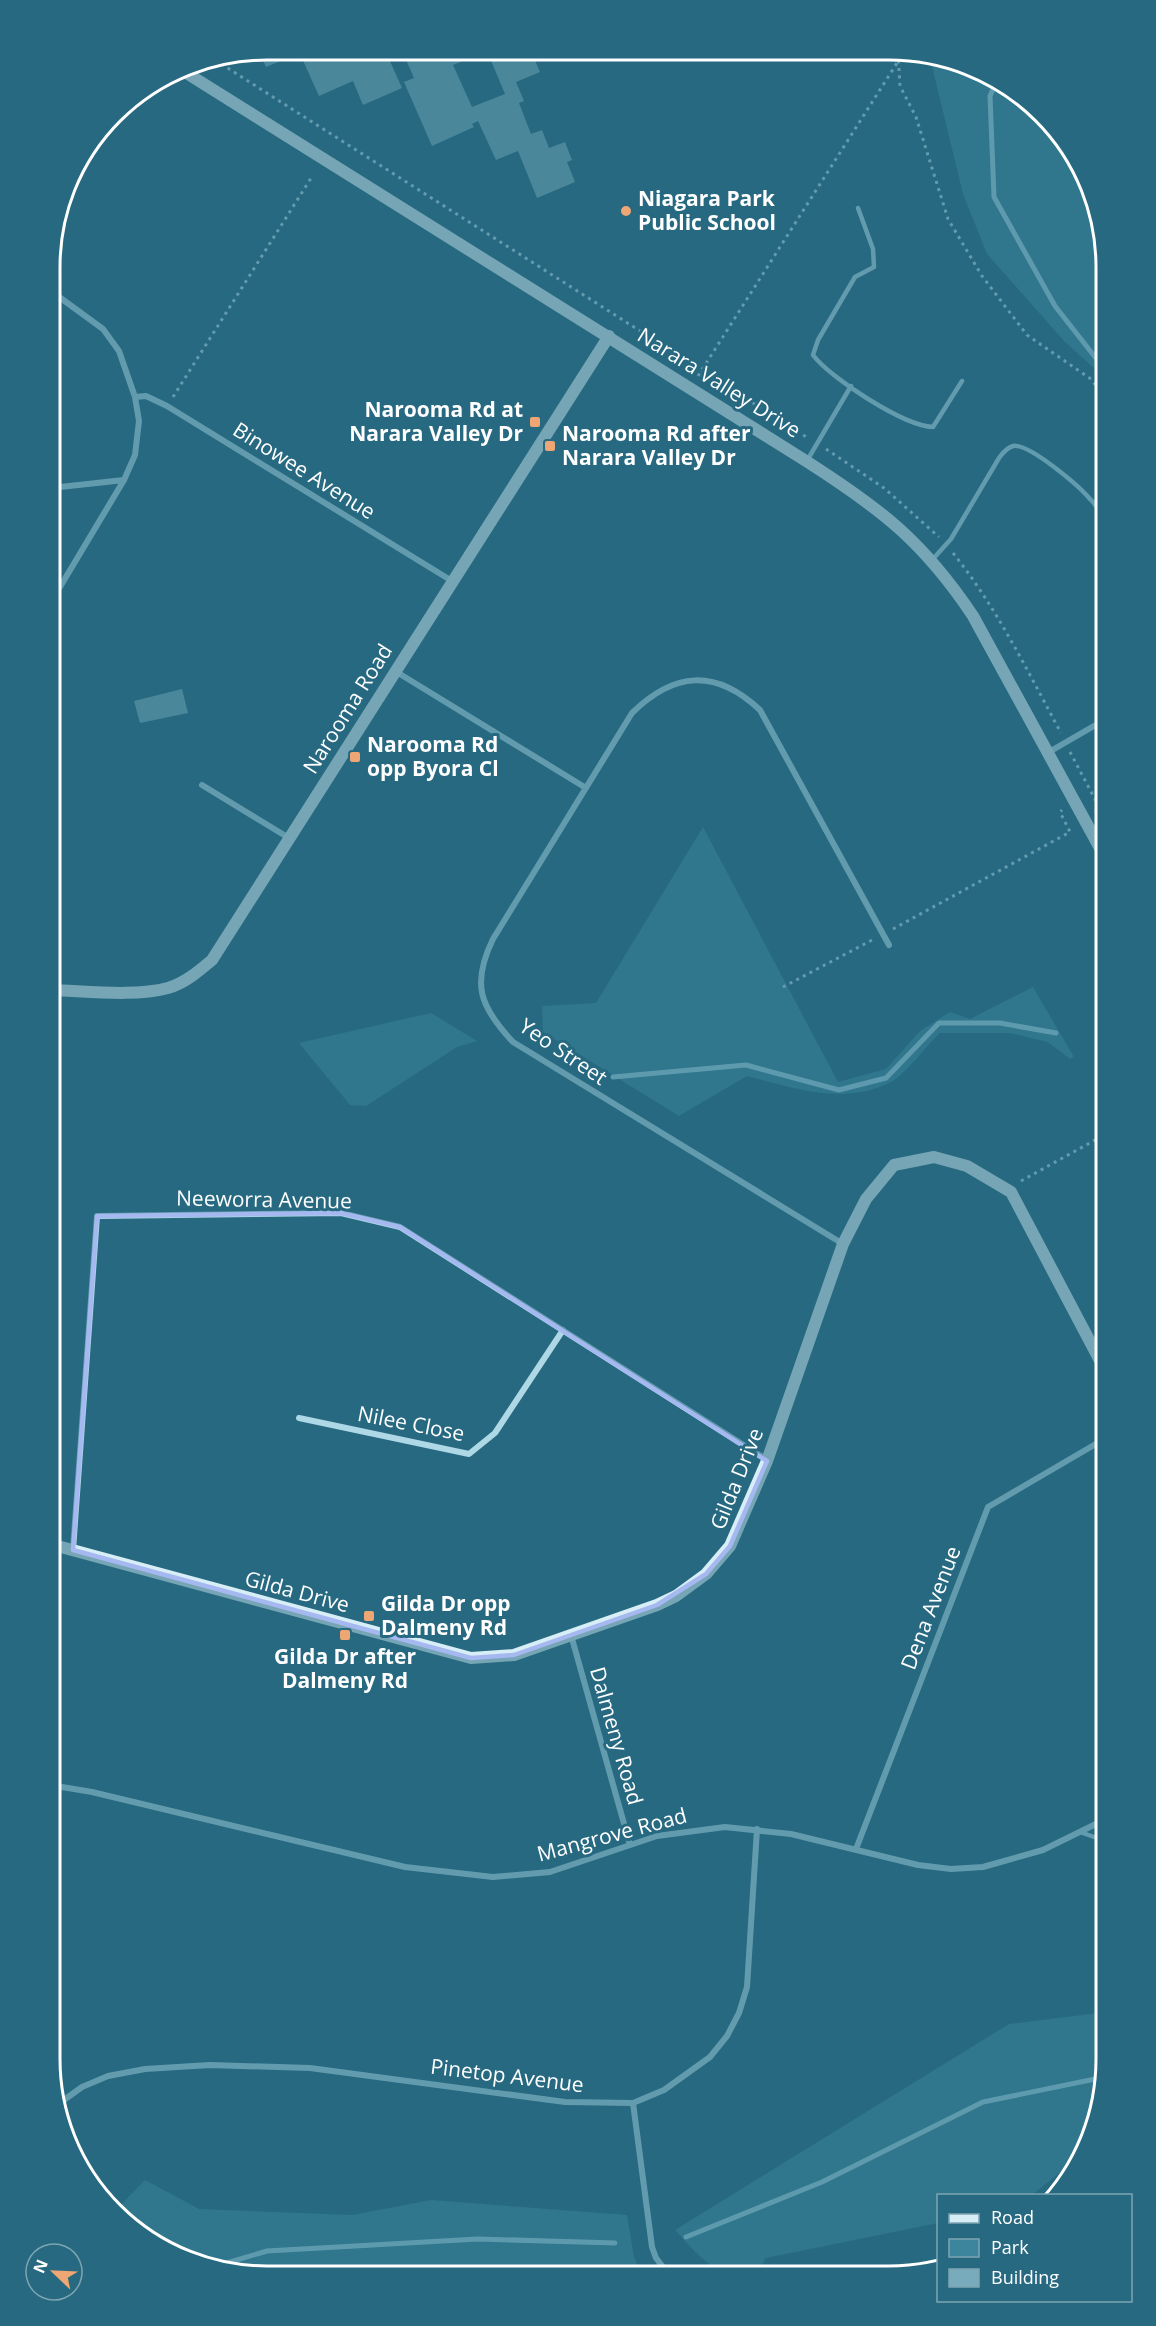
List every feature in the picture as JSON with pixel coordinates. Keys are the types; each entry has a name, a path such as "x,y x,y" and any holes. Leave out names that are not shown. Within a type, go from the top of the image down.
{"street":[{"name":"Narara Valley Drive","path":"190,75 609,336 875,506 932,560 973,616 1096,840"},
{"path":"60,298 103,329 119,351 135,397 139,421 135,455 124,480 60,587"},
{"name":"Narooma Road","path":"60,990 153,990 184,981 212,960 609,336"},
{"name":"Binowee Avenue","path":"135,397 146,396 167,406 452,581"},
{"path":"60,487 124,480"},
{"path":"395,671 586,788"},
{"name":"Yeo Street","path":"843,1244 513,1042 490,1013 480,986 484,956 632,713 665,687 698,680 718,683 735,691 760,710 775,732 889,945"},
{"path":"1049,752 1096,725"},
{"path":"202,785 289,838"},
{"name":"Gilda Drive","path":"60,1547 471,1658 514,1655 657,1605 676,1596 706,1574 730,1546 767,1461 843,1244 866,1199 894,1165 934,1157 967,1166 1011,1192 1096,1353"},
{"name":"Neeworra Avenue","path":"72,1550 97,1216 341,1214 400,1227 767,1461"},
{"name":"Nilee Close","path":"299,1418 469,1454 495,1433 563,1329"},
{"name":"Dena Avenue","path":"856,1849 988,1507 1096,1444"},
{"name":"Dalmeny Road","path":"571,1635 630,1845"},
{"name":"Mangrove Road","path":"60,1787 92,1792 405,1867 493,1877 550,1872 630,1845 689,1829 725,1827 757,1829 856,1849 918,1865 951,1869 983,1867 1043,1850 1096,1824"},
{"name":"Pinetop Avenue","path":"64,2100 82,2087 108,2076 145,2069 210,2065 310,2068 565,2102 633,2103 664,2090 710,2057 727,2036 739,2013 747,1987 757,1829"},
{"path":"633,2103 652,2247 662,2266"}],"lane":[{"path":"858,208 873,249 874,267 855,277 818,340 813,355 818,362 851,386 914,423 933,427 962,381"},
{"path":"806,461 851,386"},
{"path":"932,560 951,539 999,458 1005,450 1013,446 1022,446 1040,456 1090,499 1096,508"},
{"path":"1080,1832 1096,1838"}],"path":[{"path":"691,388 898,61"},
{"path":"898,61 900,86 916,117 948,219 982,276 1027,335 1090,379 1096,386"},
{"path":"167,406 313,175"},
{"path":"783,987 1070,832 1060,812 1093,795"},
{"path":"1006,1189 1096,1140"}],"highlighted area":[{"path":"341,1213 400,1227 767,1461 730,1546 706,1574 657,1605 514,1655 471,1658 73,1550 97,1216"}],"green space":[{"path":"932,65 980,81 1025,111 1045,131 1075,176 1085,201 1094,240 1096,370 1064,341 987,254 963,194"},
{"path":"703,827 838,1082 886,1069 920,1031 950,1012 970,1019 1033,987 1074,1057 1070,1059 1048,1042 1010,1033 940,1033 897,1078 873,1089 837,1094 801,1090 747,1076 679,1116 543,1032 542,1006 596,1003"},
{"path":"431,1013 477,1041 457,1047 366,1106 350,1105 299,1043"},
{"path":"1096,2013 1096,2072 1085,2125 1062,2171 1033,2194 937,2194 937,2223 766,2258 761,2266 711,2266 675,2230 1009,2024"},
{"path":"145,2180 199,2209 352,2215 431,2200 627,2215 634,2257 638,2266 267,2266 240,2264 214,2259 188,2250 141,2223 121,2205"}],"building":[{"path":"263,60 283,60 266,67"},
{"path":"303,60 389,60 402,88 363,105 353,81 319,96"},
{"path":"406,60 465,60 453,65 472,107 505,94 491,60 535,60 540,72 516,82 524,101 519,103 531,134 542,130 549,148 565,142 572,160 567,162 575,182 537,198 518,151 496,160 478,121 472,124 474,127 432,146 404,82 414,78"},
{"path":"182,689 188,713 140,723 134,701"}],"waterway":[{"path":"993,89 990,96 994,197 1055,306 1096,358"},
{"path":"613,1077 746,1065 839,1090 886,1078 939,1023 1000,1023 1056,1033"},
{"path":"686,2237 822,2182 983,2102 1095,2079"},
{"path":"230,2262 267,2251 478,2239 615,2243"}],"place":[{"name":"Niagara Park Public School","path":"626,211"},
{"name":"Narooma Rd at Narara Valley Dr","path":"535,422"},
{"name":"Narooma Rd after Narara Valley Dr","path":"550,446"},
{"name":"Narooma Rd opp Byora Cl","path":"355,757"},
{"name":"Gilda Dr opp Dalmeny Rd","path":"369,1616"},
{"name":"Gilda Dr after Dalmeny Rd","path":"345,1635"}]}
